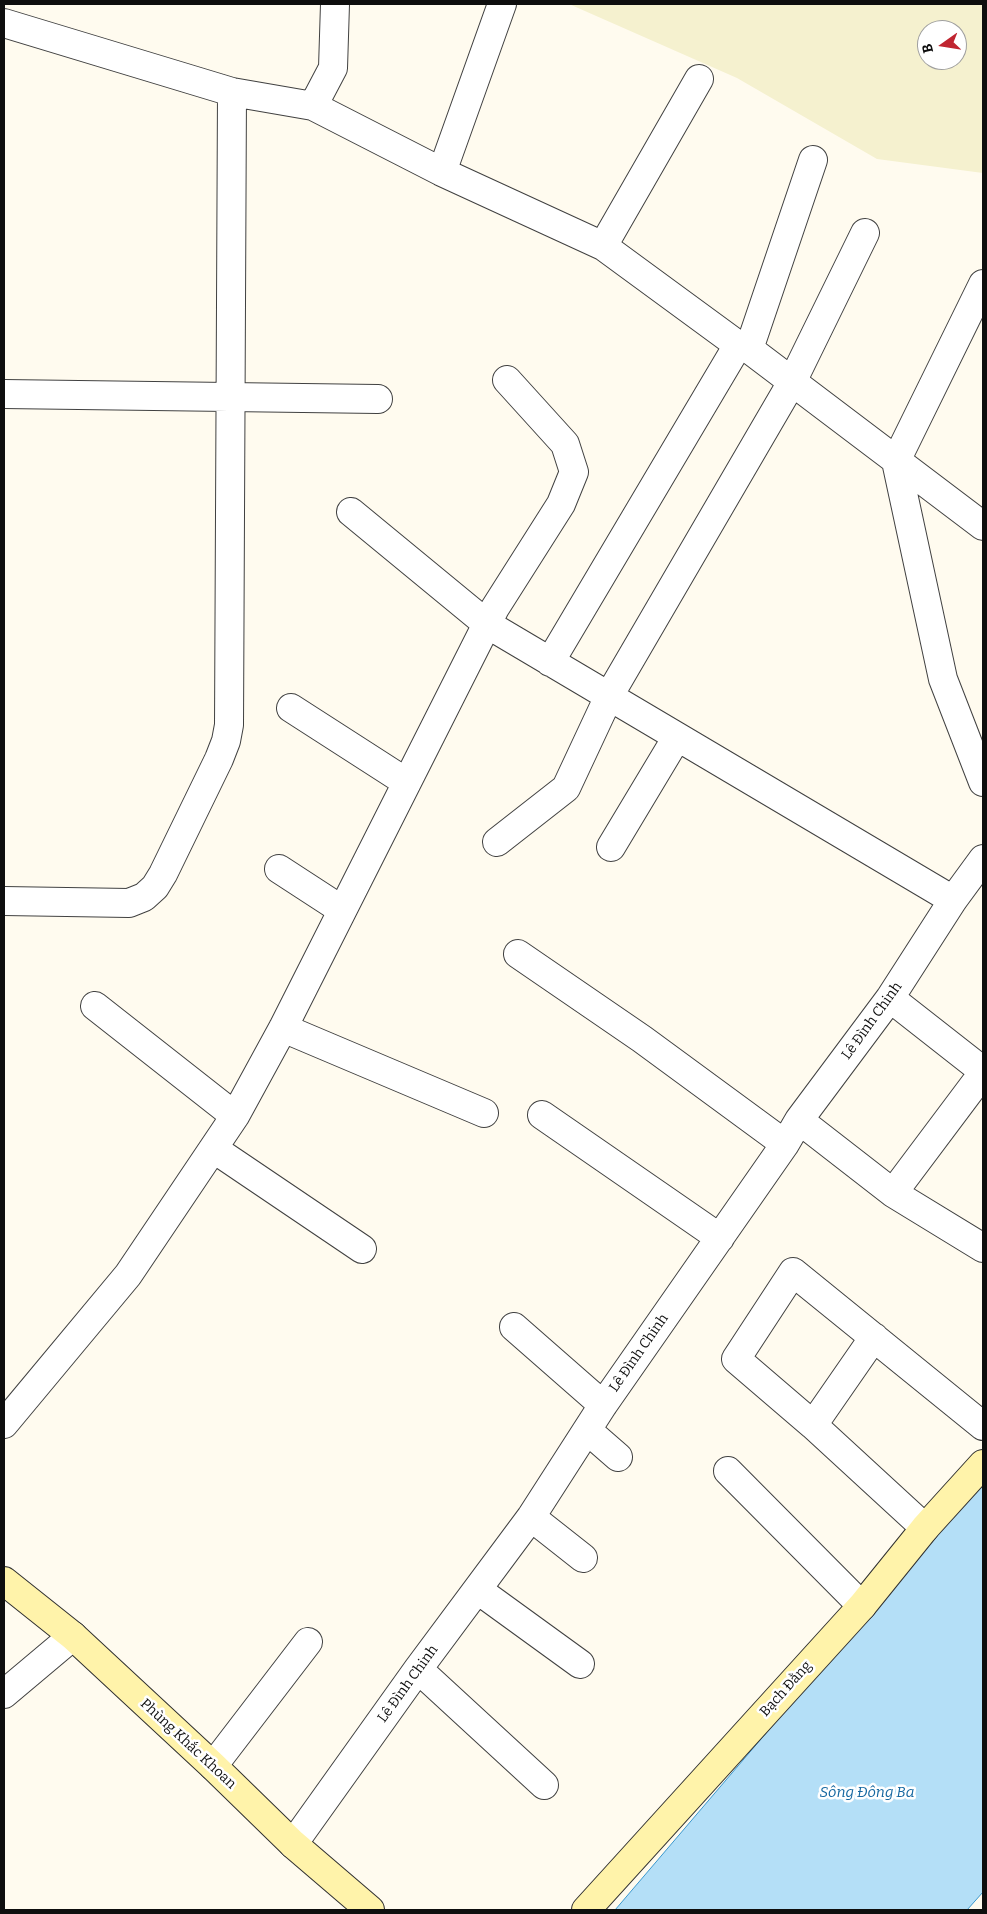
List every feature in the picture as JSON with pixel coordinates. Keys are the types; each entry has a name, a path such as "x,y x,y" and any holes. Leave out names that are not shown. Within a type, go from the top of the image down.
{"street":[{"path":"313,106 333,68 335,4"},
{"path":"442,172 502,4"},
{"path":"4,23 232,92 313,106 442,172 603,246 792,382 983,526"},
{"path":"603,246 699,79"},
{"path":"4,901 129,903 144,897 155,887 164,874 220,759 229,725 232,92"},
{"path":"550,662 743,347 813,160"},
{"path":"497,842 566,788 608,696 792,382 865,234"},
{"path":"983,284 896,461 943,679 983,782"},
{"path":"4,1424 128,1275 214,1149 234,1116 283,1028 487,624 561,504 574,472 565,444 507,380"},
{"path":"4,394 378,399"},
{"path":"351,512 487,624 953,900"},
{"path":"291,708 406,782"},
{"path":"611,847 677,737"},
{"name":"Lê Đình Chinh","path":"293,1844 418,1669 531,1518 603,1405 785,1144 799,1120 890,998 953,900 983,859"},
{"path":"279,869 342,910"},
{"path":"518,954 642,1039 785,1144"},
{"path":"890,998 983,1072 893,1193"},
{"path":"96,1006 234,1116"},
{"path":"283,1028 484,1113"},
{"path":"542,1115 720,1238"},
{"path":"799,1120 893,1193 983,1248"},
{"path":"214,1149 362,1249"},
{"path":"925,1528 813,1425 736,1359 792,1272 983,1426"},
{"path":"514,1326 603,1405"},
{"path":"813,1425 874,1337"},
{"path":"586,1430 618,1457"},
{"name":"Bạch Đằng","path":"586,1910 862,1606 925,1528 983,1464"},
{"path":"728,1471 862,1606"},
{"path":"531,1518 583,1558"},
{"name":"Phùng Khắc Khoan","path":"4,1580 73,1636 213,1766 293,1844 370,1910"},
{"path":"478,1590 580,1664"},
{"path":"4,1694 73,1636"},
{"path":"213,1766 308,1642"},
{"path":"418,1669 544,1785"}],"shaded area":[{"path":"569,4 983,4 983,173 877,159 737,78"}],"water":[{"name":"Sông Đông Ba","path":"983,1479 983,1892 967,1910 615,1910"}]}
